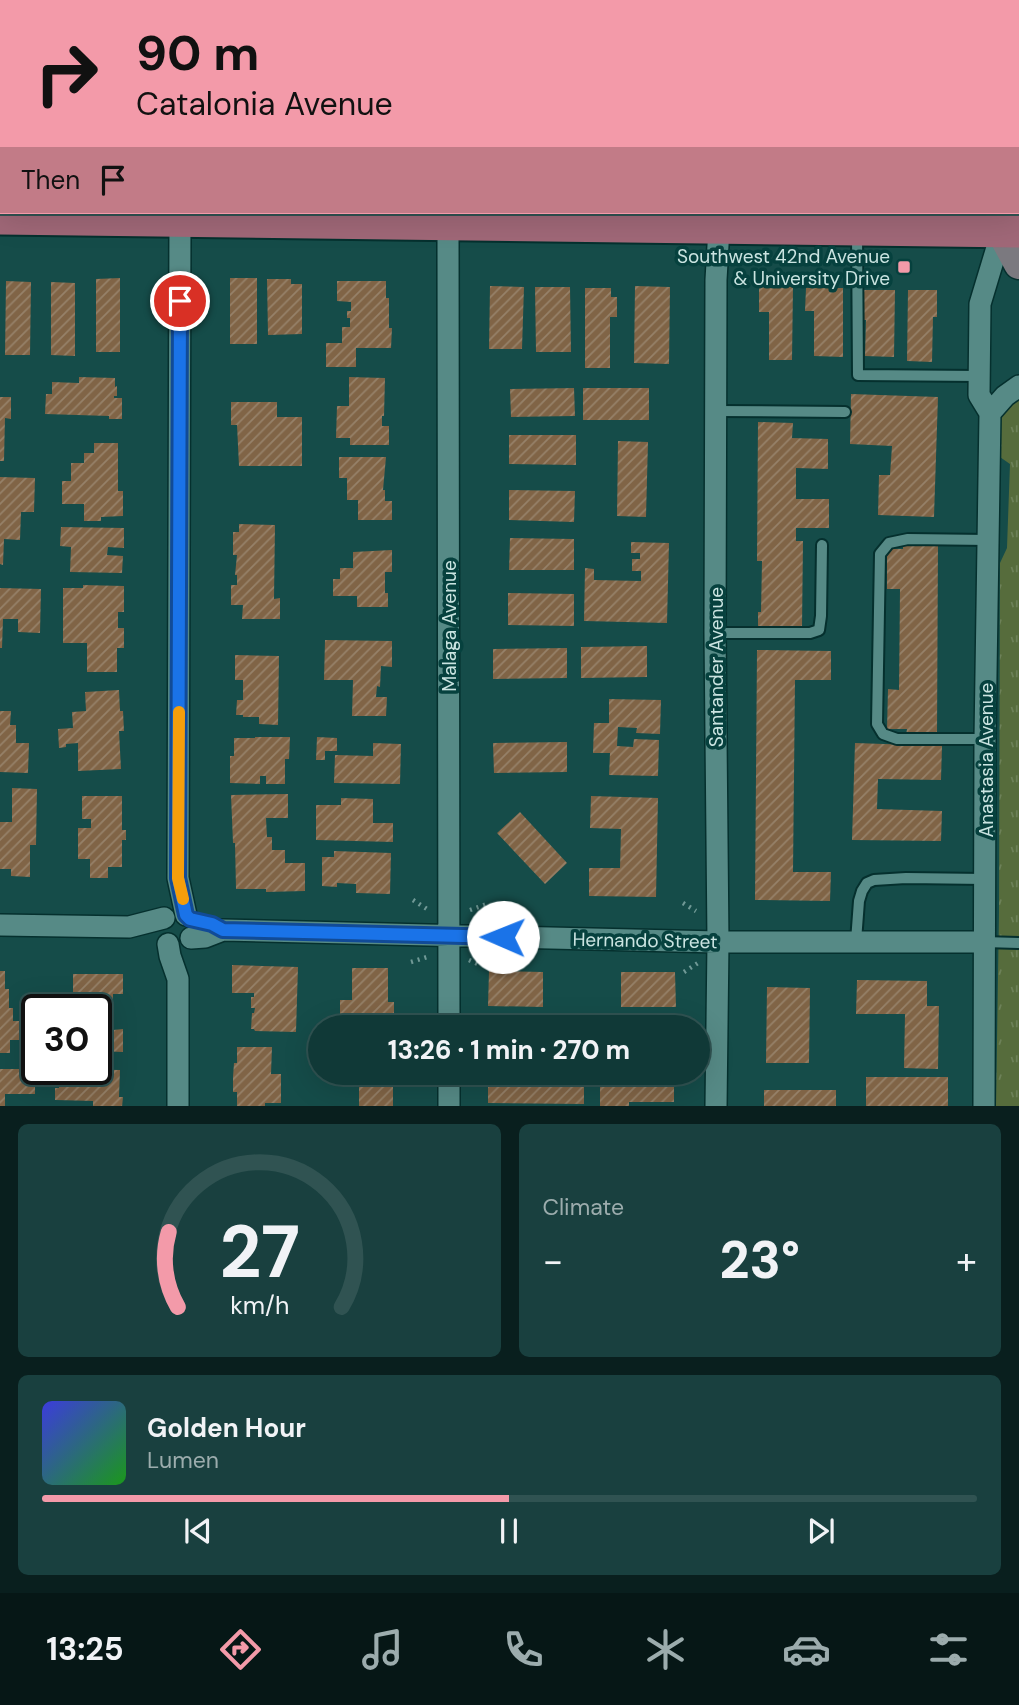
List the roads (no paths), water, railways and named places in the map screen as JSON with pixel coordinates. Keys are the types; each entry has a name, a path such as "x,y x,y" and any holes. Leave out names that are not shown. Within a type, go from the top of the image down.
{"main road":[{"path":"0,218 57,215 180,220 326,217 448,224 594,218 719,228 875,223 1004,224"}],"street":[{"path":"178,1106 178,979 185,967 187,955 177,929 180,220"},
{"name":"Malaga Avenue","path":"448,224 449,1015"},
{"path":"1004,224 1019,264"},
{"name":"Anastasia Avenue","path":"984,1106 985,739 990,414 979,396 980,304 1004,224"},
{"name":"Santander Avenue","path":"716,1106 716,280 719,228"},
{"path":"990,414 1019,386"},
{"name":"Hernando Street","path":"0,925 177,929 212,924 223,930 450,936 718,942 984,942"},
{"path":"449,1085 449,1106"}],"lane":[{"path":"875,223 858,375 979,376"},
{"path":"716,411 845,412"},
{"path":"985,739 897,739 883,734 877,724 880,554 889,543 908,539 988,540"},
{"path":"715,633 810,634 819,630 822,545"},
{"path":"856,941 859,901 867,883 906,878 985,879"},
{"path":"984,942 1019,943"}],"place":[{"name":"Southwest 42nd Avenue & University Drive","path":"904,267"}]}
